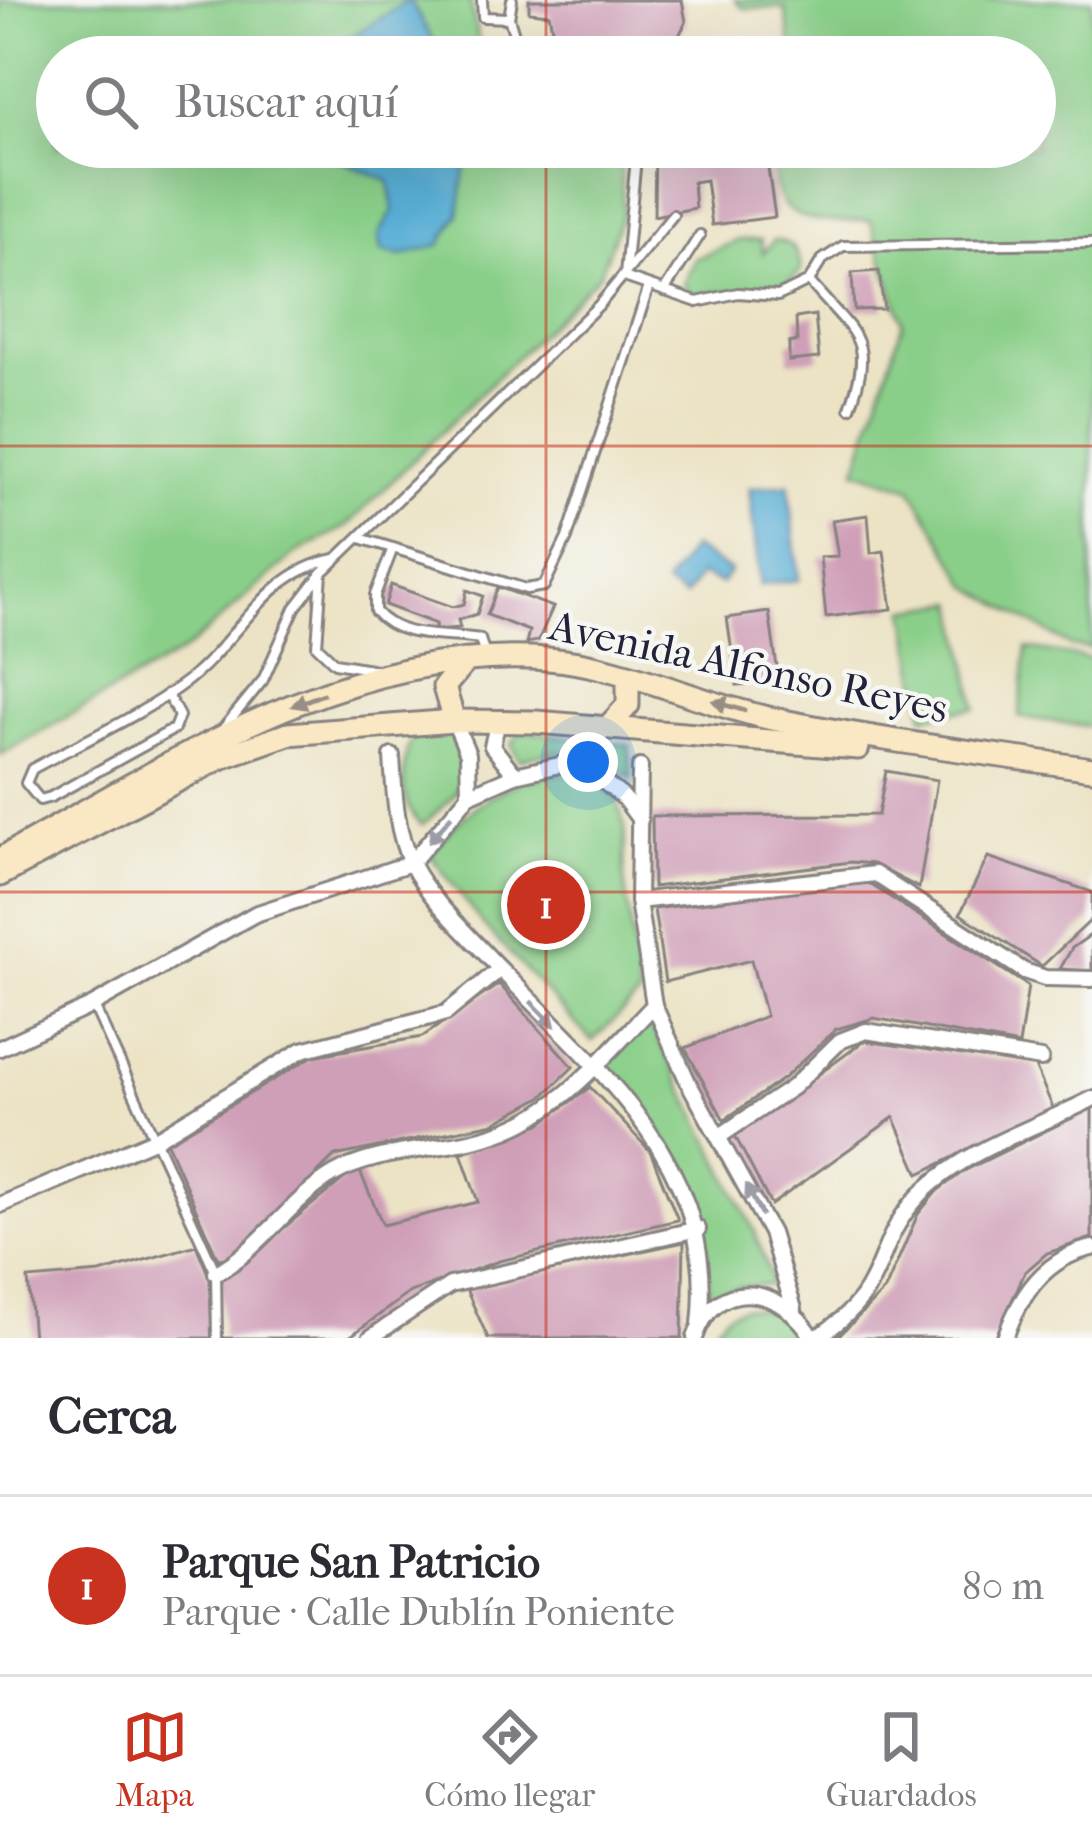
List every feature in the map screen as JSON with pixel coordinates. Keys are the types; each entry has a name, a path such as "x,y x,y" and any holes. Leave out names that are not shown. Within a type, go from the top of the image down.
{"main road":[{"name":"Avenida Alfonso Reyes","path":"0,860 212,741 310,699 407,672 475,662 547,658 628,676 763,717 1092,769"},
{"path":"454,721 444,687 475,662"},
{"path":"608,727 628,705 628,676"},
{"name":"Avenida Alfonso Reyes","path":"0,874 220,758 269,738 454,721 608,727 868,749 1092,784"}],"street":[{"path":"454,721 468,754 469,795"},
{"path":"492,746 498,722"},
{"path":"468,754 492,746"},
{"path":"492,746 515,775"},
{"path":"392,757 410,863 500,969 594,1065 668,1156 698,1229 704,1285 698,1331"},
{"path":"0,1048 93,1005 255,914 410,863 469,795 515,775 564,764 586,768 605,780 640,820"},
{"path":"640,767 638,901 654,1005 771,1233 794,1309 815,1338 851,1316 914,1200 944,1174 1092,1099"},
{"path":"638,901 875,874 1024,971 1045,978 1092,979"},
{"path":"0,1205 156,1139 302,1051 446,1012 500,969"},
{"path":"216,1273 243,1258 308,1192 342,1170 382,1156 508,1130 553,1103 654,1005"},
{"path":"720,1136 793,1087 840,1042 866,1031 1041,1059"},
{"path":"370,1338 450,1285 698,1229"},
{"path":"1005,1338 1029,1287 1058,1261 1092,1248"},
{"path":"698,1331 720,1303 743,1293 794,1309"}],"lane":[{"path":"482,0 483,17 509,18"},
{"path":"512,0 509,18 515,36"},
{"path":"624,277 635,168"},
{"path":"212,741 263,680 295,608 322,574 624,277 673,215"},
{"path":"664,291 700,235"},
{"path":"624,277 697,302 738,293 766,298 808,280 822,260 843,246 1092,243"},
{"path":"808,280 862,349 863,370 850,408"},
{"path":"358,537 526,589 550,580 650,286"},
{"path":"393,548 375,595 375,611 406,631 480,639 475,662"},
{"path":"167,694 179,716 174,729 51,797 40,800 31,792 26,776 32,770 167,694 200,669 283,579 311,563 336,559"},
{"path":"322,574 315,633 323,656 367,670 407,672"},
{"path":"93,1005 216,1273 217,1338"}],"green space":[{"path":"0,0 470,0 478,36 36,36 36,168 621,168 623,210 600,274 347,526 296,553 185,650 0,755"},
{"path":"735,0 1092,0 1092,649 1071,646 969,586 911,488 856,470 903,322 870,220 829,221 796,214 777,192 774,173 774,168 1056,168 1056,36 790,36 785,8 743,8"},
{"path":"739,240 761,240 763,253 774,240 786,243 797,254 801,271 777,287 694,296 683,284 695,259"},
{"path":"956,602 976,708 924,716 906,610"},
{"path":"1027,648 1092,659 1092,727 1019,717"},
{"path":"522,731 629,745 632,779 605,762 578,753 519,760 511,744"},
{"path":"451,732 461,764 460,785 422,825 405,794 409,744 414,734"},
{"path":"580,773 604,784 618,803 625,827 624,879 640,995 592,1041 485,927 430,855 461,820 494,794 533,779"},
{"path":"649,1020 755,1232 773,1285 740,1286 709,1297 701,1224 682,1169 605,1063"},
{"path":"744,1307 778,1312 804,1338 705,1338 728,1313"}],"water":[{"path":"409,0 430,36 353,36"},
{"path":"358,168 465,168 459,214 440,245 400,256 382,251 379,234 394,210 389,181"},
{"path":"789,484 799,580 760,585 749,488"},
{"path":"692,547 730,571 721,584 700,575 685,597 665,585"}],"building":[{"path":"529,0 682,0 686,22 679,36 548,36 553,33 549,14 529,12"},
{"path":"655,168 768,168 775,217 712,225 706,180 693,182 695,208 654,216"},
{"path":"879,271 884,309 854,310 852,273"},
{"path":"815,315 819,358 789,361 789,343 797,341 796,318"},
{"path":"868,515 871,553 884,551 892,609 826,617 820,557 838,556 832,520"},
{"path":"391,585 453,607 464,604 467,590 483,596 477,614 458,620 460,628 434,630 436,624 385,605"},
{"path":"498,587 553,607 538,641 526,643 529,631 487,615"},
{"path":"769,612 779,681 737,685 727,618"},
{"path":"886,771 937,780 919,888 873,864 851,862 653,887 652,816 878,815"},
{"path":"988,857 1092,892 1092,919 1042,966 960,914"},
{"path":"865,881 1028,986 1019,1045 874,1018 836,1029 784,1078 724,1120 685,1048 766,1016 751,960 665,982 654,909"},
{"path":"1092,934 1092,971 1060,969 1072,948"},
{"path":"499,984 573,1067 543,1096 494,1123 335,1156 233,1257 218,1259 167,1143 313,1056 422,1037"},
{"path":"864,1041 1034,1064 1053,1108 919,1174 894,1117 771,1205 735,1136"},
{"path":"590,1087 650,1151 678,1220 499,1261 410,1292 348,1338 222,1338 220,1280 358,1167 383,1225 478,1202 461,1153 540,1124"},
{"path":"1092,1108 1092,1238 1047,1253 1025,1272 995,1338 837,1338 885,1290 918,1214 937,1191 964,1171"},
{"path":"684,1242 682,1338 488,1338 466,1289"},
{"path":"196,1245 210,1279 212,1338 33,1338 28,1279 100,1273"}],"place":[{"name":"Parque San Patricio","path":"546,905"}]}
